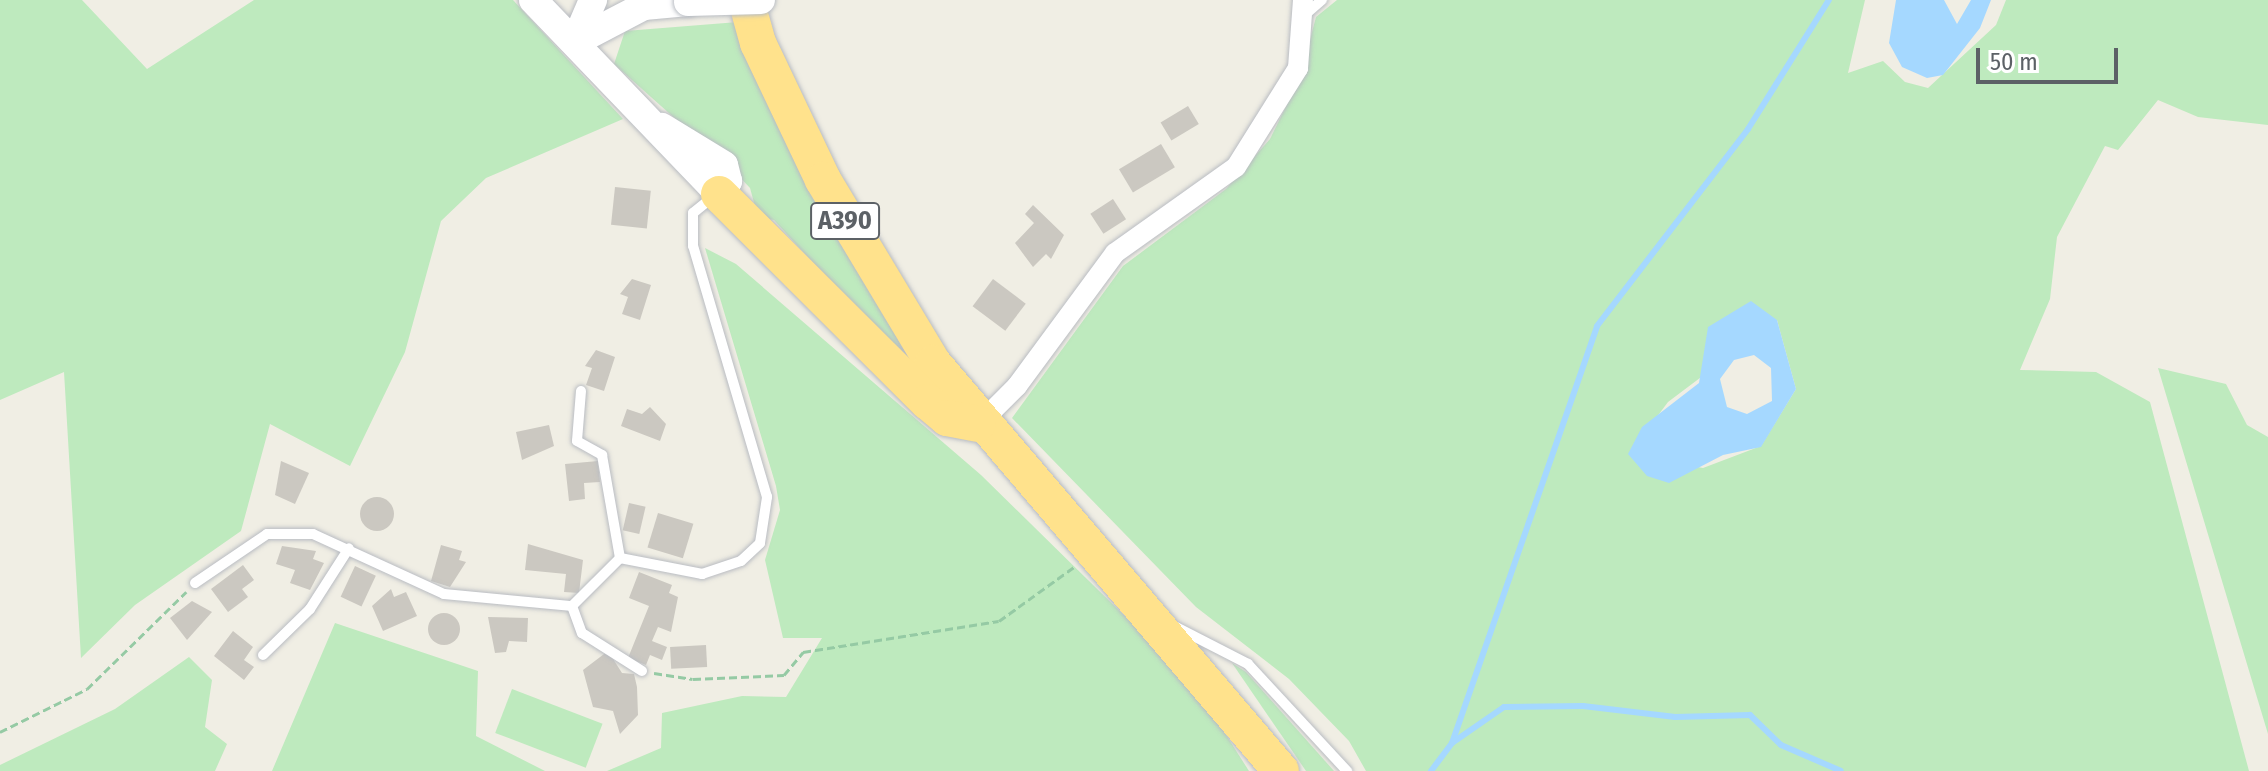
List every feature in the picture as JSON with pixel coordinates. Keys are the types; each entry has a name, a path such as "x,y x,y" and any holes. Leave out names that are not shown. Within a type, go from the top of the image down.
{"highway":[{"name":"A390","path":"746,0 791,116 853,235 979,424 1094,548 1281,771"},
{"path":"719,194 928,402 947,418 979,424"}],"street":[{"path":"533,0 662,127 724,165 728,181 719,194"},
{"path":"575,42 593,0"},
{"path":"575,42 620,8 669,1 761,0"},
{"path":"979,424 1017,386 1115,253 1236,167 1298,68 1311,4"}],"lane":[{"path":"620,558 702,574 741,561 760,543 767,497 691,232 693,213 719,194"},
{"path":"577,441 581,391"},
{"path":"563,438 577,441 602,455 620,558"},
{"path":"195,583 267,534 313,534 444,594 572,606"},
{"path":"263,655 310,609 349,548"},
{"path":"572,606 620,558"},
{"path":"572,606 582,633 642,671"},
{"path":"1152,616 1248,664 1347,771"}],"path":[{"path":"642,671 693,679 784,675 803,652 999,621 1042,596 1094,548"},
{"path":"0,732 87,689 195,583"}],"green space":[{"path":"0,0 82,0 147,69 254,0 513,0 623,119 486,178 441,221 405,352 350,466 270,424 241,531 135,605 81,658 64,372 0,400"},
{"path":"1337,0 1865,0 1848,73 1883,61 1905,82 1928,88 1996,25 2006,0 2268,0 2268,125 2198,117 2158,100 2118,150 2105,146 2057,237 2050,299 2020,370 2096,372 2150,402 2249,771 1366,771 1349,741 1289,679 1196,607 1012,418 1123,266 1226,189 1270,139 1300,78 1316,17","holes":["1777,320 1796,389 1761,446 1703,468 1629,454 1668,402"]},
{"path":"738,22 937,399 774,220 758,217 750,188 736,173 614,64 625,31"},
{"path":"705,248 736,264 981,475 1147,638 1207,705 1249,771 607,771 661,748 662,713 742,696 786,697 822,638 783,638 765,560 780,510 776,486"},
{"path":"2158,368 2226,384 2247,425 2268,437 2268,734"},
{"path":"335,623 478,671 476,736 545,771 272,771"},
{"path":"189,657 212,680 205,727 227,744 215,771 0,771 0,765 115,709"},
{"path":"1232,663 1246,672 1334,771 1306,771"},
{"path":"512,689 603,724 586,768 495,733"}],"water":[{"path":"1896,0 1944,0 1957,24 1971,0 1991,0 1980,28 1943,75 1927,78 1902,67 1889,43"},
{"path":"1751,301 1777,320 1796,389 1761,447 1723,455 1669,483 1647,476 1628,454 1642,427 1699,383 1708,327","holes":["1754,355 1771,368 1772,401 1747,414 1727,407 1720,379 1734,360"]}],"building":[{"path":"1188,106 1199,124 1171,140 1161,122"},
{"path":"1161,144 1175,167 1133,192 1119,169"},
{"path":"615,187 651,191 647,229 611,225"},
{"path":"1113,199 1126,219 1103,234 1090,214"},
{"path":"1033,205 1064,235 1051,259 1046,254 1033,267 1015,243 1034,223 1025,214"},
{"path":"632,279 651,285 640,320 622,314 628,297 620,294"},
{"path":"993,279 1026,304 1005,331 973,306"},
{"path":"596,350 615,357 604,391 586,385 592,368 585,366"},
{"path":"650,407 666,424 660,441 621,426 627,409 642,414"},
{"path":"549,425 554,446 522,460 516,432"},
{"path":"281,461 309,473 295,504 275,495"},
{"path":"598,461 600,482 584,483 585,499 569,501 565,464"},
{"path":"377,497 389,502 394,514 389,526 377,531 365,526 360,514 365,502"},
{"path":"629,503 646,507 639,534 623,530"},
{"path":"658,513 693,524 683,558 647,547"},
{"path":"528,544 583,560 579,593 564,592 566,574 525,570"},
{"path":"441,545 462,551 459,560 466,562 450,587 431,581"},
{"path":"282,546 316,551 313,559 324,563 310,590 290,583 295,570 276,564"},
{"path":"243,565 254,580 242,589 248,597 228,612 211,589"},
{"path":"355,566 376,576 361,607 341,597"},
{"path":"639,572 672,585 669,593 678,597 671,632 658,627 652,641 667,647 662,660 650,655 646,665 628,658 649,606 629,598"},
{"path":"391,589 394,597 406,592 417,616 383,631 372,606"},
{"path":"192,601 212,612 187,640 170,618"},
{"path":"444,613 455,618 460,629 455,640 444,645 433,640 428,629 433,618"},
{"path":"488,617 528,618 527,642 509,641 506,652 495,653"},
{"path":"233,631 253,647 244,660 254,667 244,680 214,656"},
{"path":"706,645 707,667 671,669 670,647"},
{"path":"608,651 622,673 634,674 637,687 638,715 620,734 613,711 593,707 583,670"}],"waterway":[{"path":"1452,743 1597,326 1748,129 1829,0"},
{"path":"1431,771 1452,743 1504,707 1583,706 1675,717 1750,715 1781,745 1841,771"}]}
